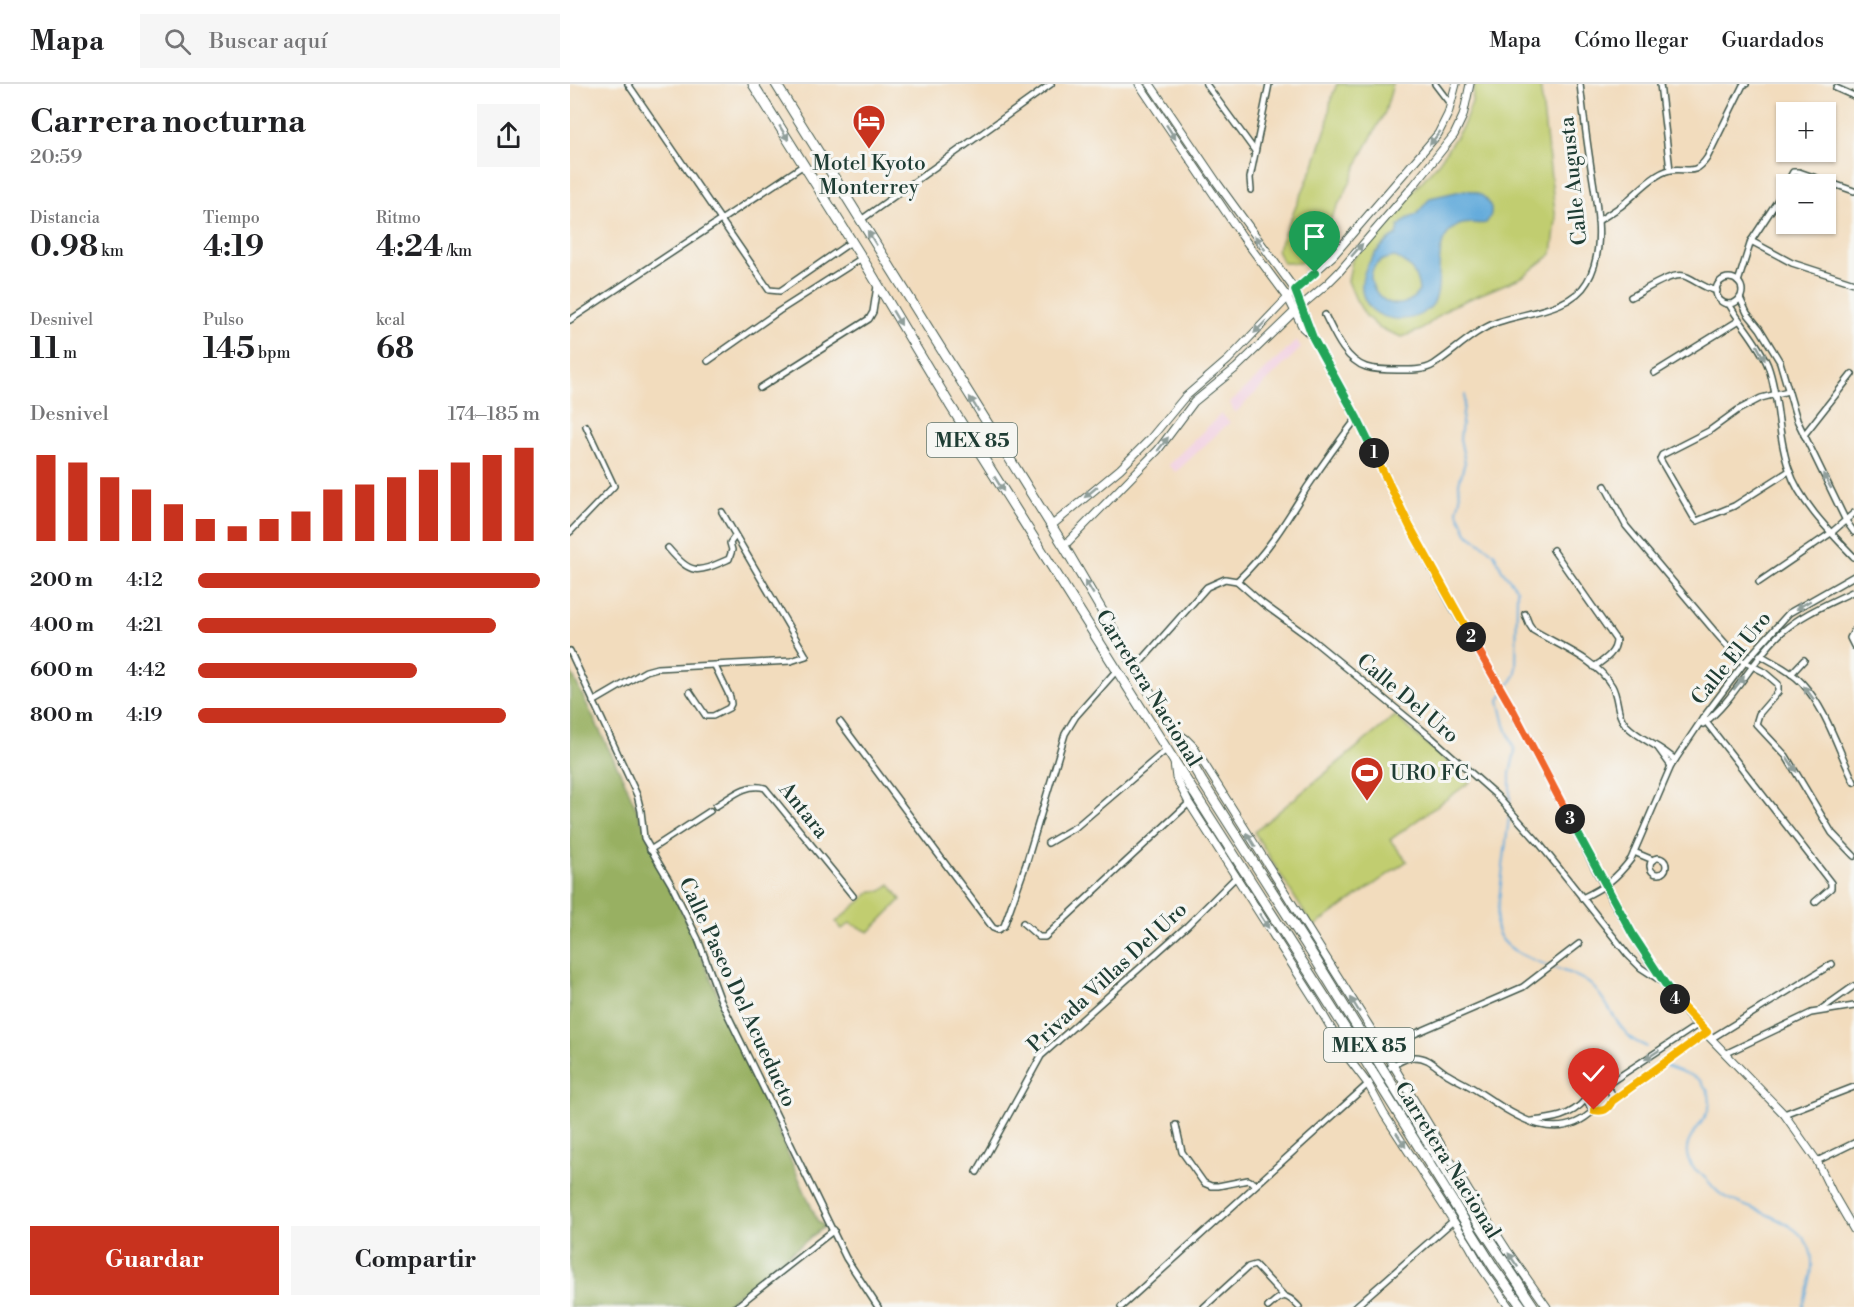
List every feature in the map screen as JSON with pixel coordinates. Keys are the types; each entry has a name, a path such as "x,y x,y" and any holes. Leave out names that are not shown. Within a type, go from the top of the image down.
{"highway":[{"name":"Carretera Nacional","path":"753,84 1116,671 1348,1033 1494,1268 1522,1307"},
{"name":"Carretera Nacional","path":"776,84 1064,546 1203,783 1316,960 1460,1195 1534,1307"}],"street":[{"path":"628,84 766,287 772,291 780,291 852,242"},
{"path":"861,220 1051,84"},
{"path":"1138,84 1242,236 1287,298 1298,309"},
{"path":"1150,84 1295,290 1303,328 1313,338 1357,418 1410,527 1506,698 1605,887 1663,982 1709,1035 1784,1114 1817,1161 1854,1230"},
{"path":"1206,84 1255,151"},
{"path":"1251,190 1250,178 1269,84"},
{"path":"1435,84 1451,105"},
{"path":"1051,526 1120,469 1150,439 1184,398 1228,360 1295,290 1328,260 1398,183 1438,134 1451,105 1456,84"},
{"path":"1064,546 1158,450 1188,409 1327,284 1414,185 1454,135 1463,116 1470,84"},
{"name":"Calle Augusta","path":"1325,315 1355,361 1367,368 1413,370 1432,366 1482,329 1497,322 1559,304 1581,290 1588,281 1597,255 1598,221 1580,84"},
{"path":"1660,84 1670,170"},
{"path":"1598,221 1648,183 1670,170 1694,170 1703,164 1744,84"},
{"path":"1836,88 1854,96"},
{"path":"570,320 804,165"},
{"path":"1738,282 1751,241 1793,172 1796,171 1854,191"},
{"path":"1751,241 1792,263 1854,283"},
{"path":"708,361 778,311 861,258"},
{"path":"1328,260 1339,270"},
{"path":"1631,297 1677,275 1686,277 1702,288 1717,291"},
{"path":"1740,298 1729,304 1722,302 1717,291 1719,284 1725,279 1738,282 1742,290 1740,298 1747,313 1760,329 1780,362 1804,435 1846,521 1854,532"},
{"path":"760,388 869,319 873,312 877,284"},
{"path":"1729,304 1768,366 1789,471 1813,511 1853,555"},
{"path":"1654,373 1738,321"},
{"path":"1804,435 1852,374"},
{"path":"1788,391 1761,398 1738,410 1709,431 1662,455 1660,461 1697,521 1734,506 1789,471"},
{"path":"1136,667 1208,587 1225,579 1237,581 1258,561 1281,532 1319,470 1357,418"},
{"path":"570,532 614,486 586,426"},
{"path":"1120,469 1129,481"},
{"path":"1605,486 1626,526 1716,633 1739,659 1775,680 1779,688 1778,692 1759,714 1755,721 1757,726 1786,756 1832,833 1854,856"},
{"path":"593,702 646,671 676,666 791,661 806,656 722,512"},
{"path":"1759,582 1831,533 1854,513"},
{"path":"668,548 681,564 696,570 704,570 729,559 732,550 730,543 735,536"},
{"path":"1553,550 1616,640 1612,653 1594,666"},
{"name":"Calle El Uro","path":"1582,898 1605,887 1622,870 1634,852 1671,766 1745,662 1789,613 1854,576"},
{"name":"Calle Del Uro","path":"1237,581 1432,738 1496,795 1539,843 1628,955 1641,968 1663,982"},
{"name":"Calle El Uro","path":"1704,720 1724,703 1752,666 1787,628 1854,591"},
{"path":"1526,614 1528,624 1533,630 1594,666 1615,692 1619,712 1626,725 1663,749 1675,760"},
{"path":"1852,633 1854,646"},
{"name":"Calle Paseo Del Acueducto","path":"570,651 637,795 644,838 671,884 698,939 721,1001 846,1258 878,1307"},
{"path":"1754,652 1791,674 1802,683 1817,702 1854,782"},
{"path":"1791,674 1804,660"},
{"path":"1764,672 1774,663"},
{"path":"690,692 706,716 714,717 729,708 730,697 715,666"},
{"path":"840,722 993,928 998,930 1004,926 1026,864 1065,734 1076,716 1116,671"},
{"path":"1704,720 1831,883 1831,888 1815,902"},
{"name":"MEX 85","path":"1172,729 1193,746 1507,1250 1547,1307"},
{"path":"1657,746 1671,766"},
{"path":"1048,843 1077,826 1166,750"},
{"name":"MEX 85","path":"1174,762 1176,778 1189,803 1314,999 1349,1059 1368,1084 1384,1114 1509,1307"},
{"name":"Antara","path":"716,806 746,788 759,786 765,788 853,896"},
{"path":"1023,922 1039,937 1045,937 1189,803"},
{"path":"650,850 710,811"},
{"path":"1634,852 1653,860"},
{"name":"Privada Villas Del Uro","path":"977,1172 1041,1056 1187,926 1236,877"},
{"path":"1382,1048 1524,987 1579,944"},
{"path":"1587,1099 1590,1107 1601,1112 1608,1108 1612,1101 1709,1035 1832,964"},
{"path":"1819,1011 1854,986"},
{"path":"1727,1053 1786,1024 1819,1011 1854,1006"},
{"path":"1530,1121 1561,1117 1570,1113 1587,1099 1592,1088 1605,1086 1699,1024"},
{"name":"MEX 85","path":"1349,1059 1362,1059 1368,1056 1378,1040"},
{"path":"1394,1066 1408,1058 1428,1059 1506,1110 1546,1127 1563,1126 1582,1121 1594,1110"},
{"name":"MEX 85","path":"1368,1084 1394,1066"},
{"path":"1123,1306 1368,1084"},
{"path":"1605,1086 1611,1092 1612,1101"},
{"path":"1784,1114 1854,1087"},
{"name":"MEX 85","path":"1384,1114 1383,1108 1389,1097 1400,1093 1412,1098"},
{"path":"1176,1125 1182,1152 1204,1183 1218,1186 1248,1180 1256,1184"},
{"path":"1817,1161 1854,1143"},
{"path":"1355,1307 1453,1221"},
{"path":"736,1307 834,1230"},
{"path":"1204,1307 1248,1267 1255,1265 1284,1296 1289,1297 1299,1307"},
{"path":"1268,1307 1284,1296"}],"shaded area":[{"path":"1297,340 1301,348 1235,413 1230,403"},
{"path":"1221,414 1230,422 1176,472 1168,465"}],"green space":[{"path":"1337,84 1393,84 1385,112 1310,257 1299,263 1283,263 1277,250 1314,165"},
{"path":"1474,84 1540,84 1556,220 1552,254 1522,277 1450,307 1421,330 1402,337 1379,328 1366,316 1348,281 1352,260 1439,162 1463,126 1472,102"},
{"path":"570,670 623,778 818,1222 825,1226 722,1307 570,1307"},
{"name":"URO FC","path":"1395,716 1470,782 1390,840 1407,861 1313,927 1254,832"},
{"path":"890,884 901,900 869,932 850,923 842,929 836,922 872,891 882,891"}],"water":[{"path":"1465,190 1471,191 1487,200 1490,205 1490,217 1486,223 1459,225 1449,233 1440,255 1437,293 1433,303 1426,311 1410,318 1384,317 1370,307 1365,300 1362,281 1365,272 1375,254 1397,235 1399,226 1416,215 1430,198","holes":["1395,257 1412,271 1419,291 1407,302 1396,304 1385,300 1376,292 1372,281 1372,271 1380,262"]}],"waterway":[{"path":"1465,395 1460,439 1465,462 1459,483 1460,499 1457,510 1467,533 1494,553 1502,570 1517,589 1516,674 1499,700 1515,751 1510,774 1510,802"},
{"path":"1509,817 1496,925 1501,937 1522,955 1581,978 1591,985 1625,1032 1634,1041 1647,1047"},
{"path":"1664,1065 1698,1079 1707,1090 1710,1100 1708,1110 1688,1144 1687,1153 1692,1167 1722,1195 1791,1227 1802,1236 1809,1248 1812,1262 1811,1274 1803,1307"}],"place":[{"name":"Motel Kyoto Monterrey","path":"869,150"},
{"name":"URO FC","path":"1367,802"}],"route":[{"path":"1315,273 1295,290 1313,338 1357,418 1393,495 1455,611 1514,712 1605,887 1633,935 1675,999 1707,1032 1612,1101 1608,1108 1601,1112 1594,1110"}]}
